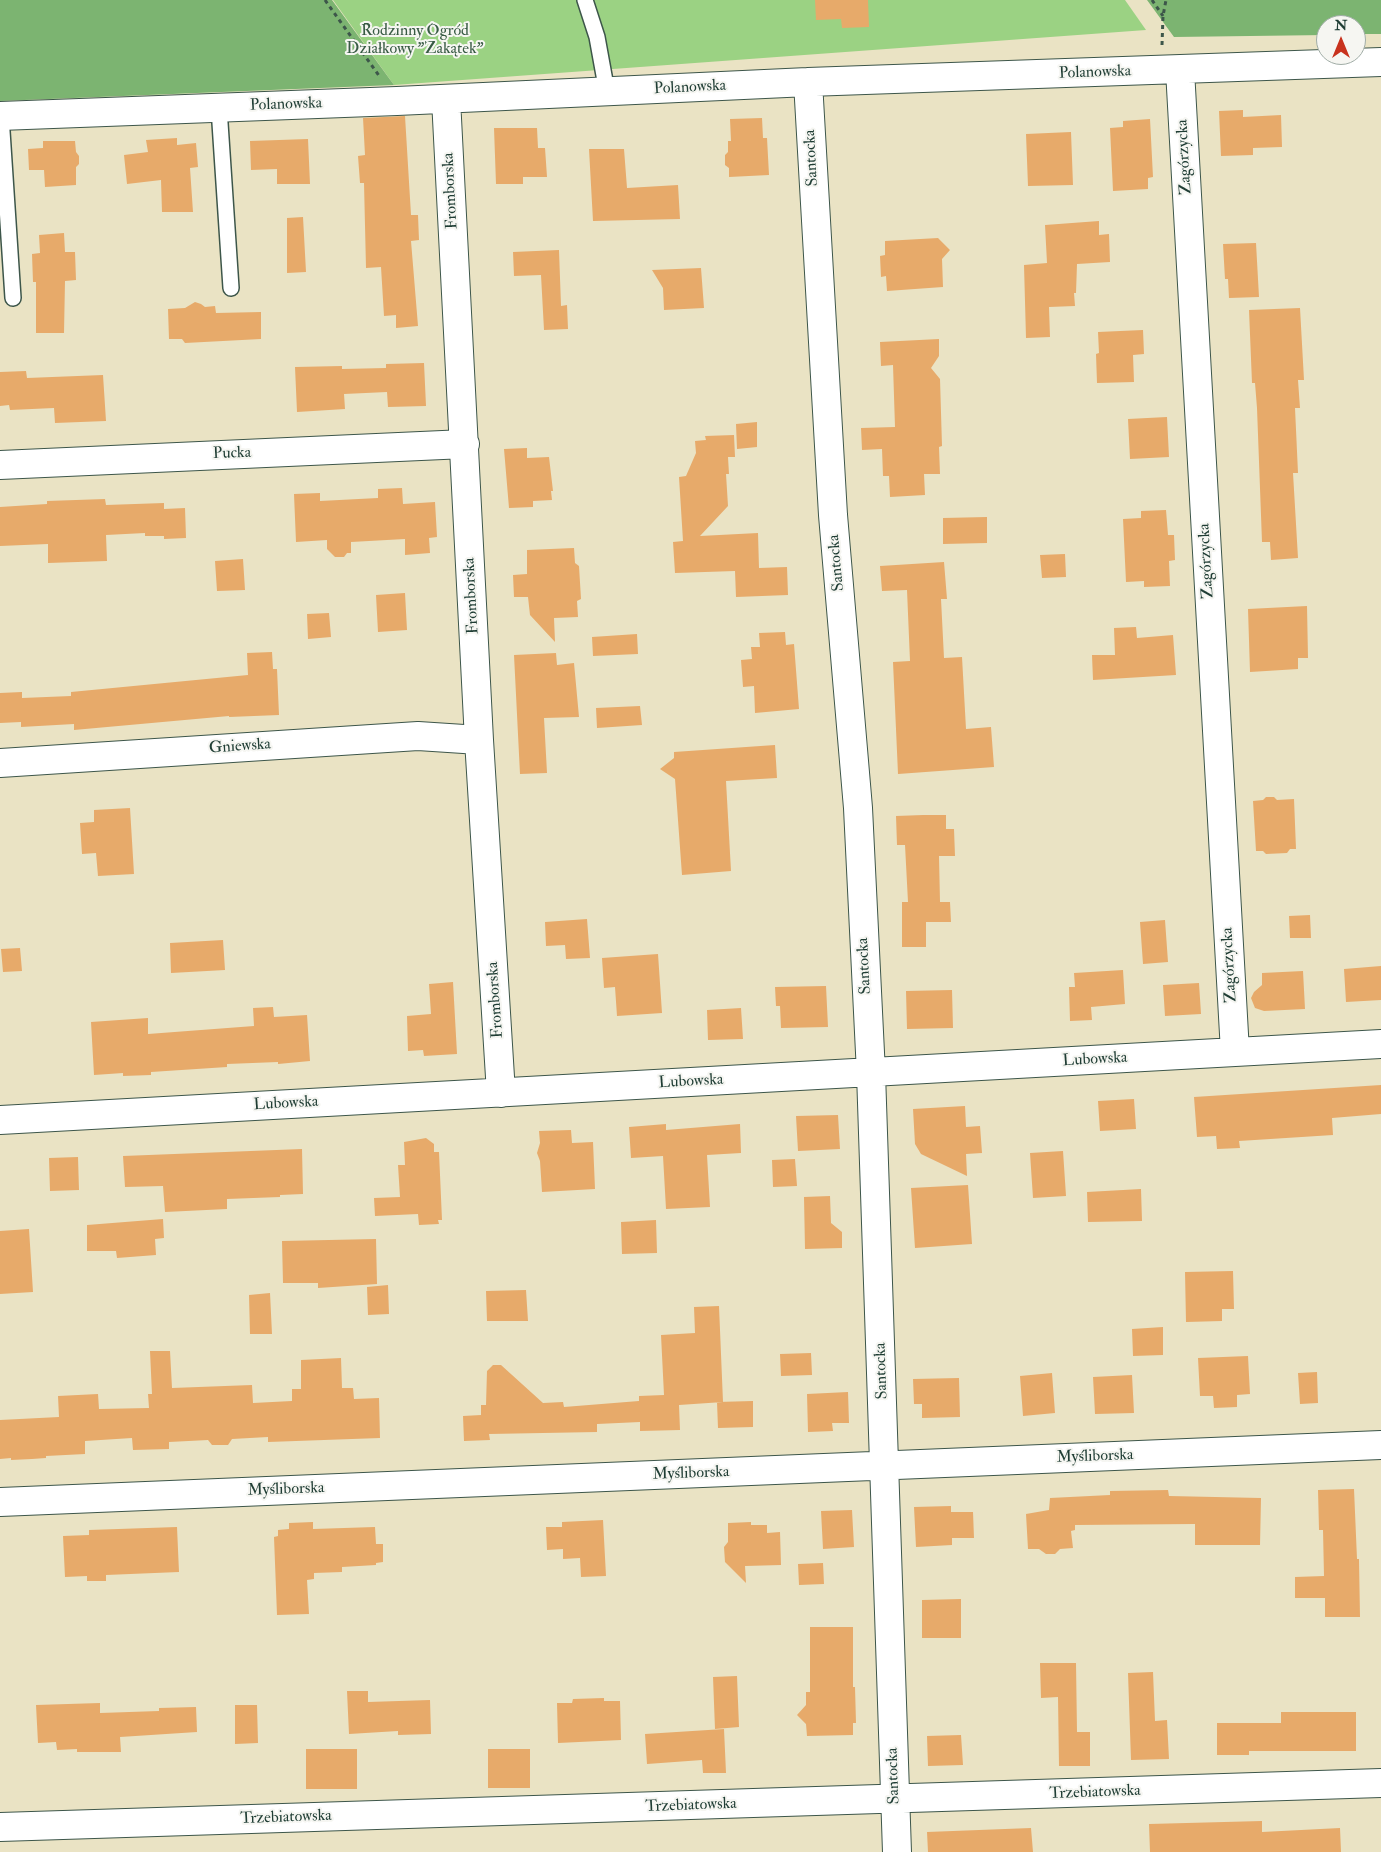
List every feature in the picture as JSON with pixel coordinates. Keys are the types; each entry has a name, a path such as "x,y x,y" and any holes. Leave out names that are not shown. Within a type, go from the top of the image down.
{"street":[{"name":"Polanowska","path":"0,116 446,99 808,82 1381,62"},
{"name":"Zagórzycka","path":"1172,70 1235,1052"},
{"name":"Santocka","path":"808,82 833,515 858,808 871,1073 897,1852"},
{"name":"Fromborska","path":"446,99 479,740 501,1093"},
{"name":"Pucka","path":"0,464 465,444"},
{"name":"Gniewska","path":"0,762 418,736 479,740"},
{"name":"Lubowska","path":"0,1120 1381,1044"},
{"name":"Myśliborska","path":"0,1502 1381,1445"},
{"name":"Trzebiatowska","path":"0,1827 1381,1783"}],"lane":[{"path":"586,0 597,37 607,92"},
{"path":"219,108 231,288"},
{"path":"0,116 13,298"}],"path":[{"path":"326,0 397,101"},
{"path":"1152,0 1163,16"},
{"path":"1166,0 1163,16 1162,47 1172,70"}],"green space":[{"path":"0,0 332,0 394,85 0,101"},
{"name":"Rodzinny Ogród Działkowy \"Zakątek\"","path":"333,0 1125,0 1146,30 394,85"},
{"path":"1147,0 1381,0 1381,34 1366,34 1366,15 1316,15 1316,35 1174,37"}],"building":[{"path":"815,0 868,0 869,27 842,28 841,19 816,20"},
{"path":"1243,110 1243,117 1281,115 1282,147 1253,148 1253,155 1221,156 1219,111"},
{"path":"405,116 411,215 418,215 419,240 411,241 418,326 396,328 396,315 384,316 381,267 366,268 364,183 360,183 358,156 365,155 363,118"},
{"path":"762,118 763,138 767,138 769,175 729,177 729,168 725,165 725,155 728,152 728,141 731,141 730,119"},
{"path":"1150,119 1153,177 1148,178 1148,189 1113,191 1110,128 1123,127 1123,121"},
{"path":"494,128 537,128 538,148 545,148 547,177 523,177 523,184 496,184"},
{"path":"1071,132 1073,185 1028,186 1026,134"},
{"path":"177,138 177,145 196,143 198,167 190,168 193,212 162,212 161,180 127,184 124,155 148,152 146,140"},
{"path":"308,139 310,184 277,184 277,169 251,170 250,141"},
{"path":"43,141 75,141 76,152 79,156 79,164 76,167 76,185 45,187 44,170 29,170 28,149 43,148"},
{"path":"589,149 624,149 627,188 678,185 680,219 593,221"},
{"path":"303,217 306,272 287,273 287,218"},
{"path":"1099,221 1099,235 1109,234 1110,262 1077,264 1076,293 1074,293 1075,306 1049,307 1050,337 1026,338 1024,265 1047,263 1045,225"},
{"path":"64,233 65,252 75,252 76,280 65,281 64,333 36,333 36,282 33,282 32,254 40,253 39,235"},
{"path":"938,238 950,250 942,259 943,287 887,291 886,276 881,277 880,256 885,255 885,241"},
{"path":"1256,243 1259,297 1229,298 1228,279 1225,279 1223,244"},
{"path":"559,250 561,306 567,305 568,329 544,330 541,275 514,276 513,252"},
{"path":"701,268 704,308 664,310 663,288 652,270"},
{"path":"195,302 205,307 215,306 216,313 261,312 261,339 185,343 182,339 169,339 168,309 185,308"},
{"path":"1300,308 1304,380 1298,380 1300,408 1295,408 1298,473 1293,473 1298,558 1271,560 1270,542 1262,542 1257,408 1255,383 1252,383 1249,310"},
{"path":"1143,330 1144,354 1133,355 1134,382 1097,383 1096,354 1099,353 1098,332"},
{"path":"939,339 939,356 931,368 940,379 942,446 939,447 940,474 924,474 925,495 890,497 889,476 883,476 882,449 862,450 861,428 895,427 893,365 881,366 880,342"},
{"path":"424,363 426,406 388,407 387,392 344,394 345,409 297,412 295,367 342,366 342,369 386,368 386,364"},
{"path":"26,371 27,378 103,375 106,421 55,423 54,408 10,410 9,405 0,406 0,372"},
{"path":"1167,417 1169,457 1130,459 1128,419"},
{"path":"757,422 757,447 737,449 736,424"},
{"path":"734,435 735,457 728,457 729,474 726,474 728,506 700,536 758,533 759,568 787,567 788,595 736,597 735,571 675,573 673,542 683,541 679,477 686,476 696,453 695,441 706,440 705,436"},
{"path":"527,448 527,458 549,457 553,491 551,491 552,500 533,501 533,507 509,508 504,449"},
{"path":"402,488 403,504 435,502 437,537 429,538 430,553 405,555 405,539 351,542 351,553 347,553 344,557 335,557 327,549 327,540 296,542 294,494 320,493 320,501 378,498 378,489"},
{"path":"105,499 106,505 164,503 164,509 185,508 186,538 164,539 164,536 145,536 145,533 106,535 107,561 48,563 48,544 0,546 0,507 47,504 47,501"},
{"path":"1166,510 1168,535 1174,535 1175,560 1169,561 1170,586 1144,587 1144,581 1126,582 1123,519 1141,518 1141,511"},
{"path":"987,517 987,543 943,544 943,518"},
{"path":"574,548 575,563 579,566 581,599 577,601 578,617 554,618 555,642 530,615 528,597 514,597 513,575 527,574 527,550"},
{"path":"1065,554 1066,577 1042,578 1040,555"},
{"path":"243,559 245,590 217,591 215,561"},
{"path":"944,562 947,599 941,599 944,658 962,657 966,729 991,727 994,767 898,774 893,662 910,661 907,590 882,591 880,566"},
{"path":"405,593 407,630 378,632 376,595"},
{"path":"1307,606 1308,658 1298,658 1298,669 1250,672 1248,609"},
{"path":"329,613 331,637 308,639 307,614"},
{"path":"1136,627 1137,638 1173,635 1176,675 1093,680 1092,655 1115,655 1114,628"},
{"path":"785,632 786,645 794,644 799,709 755,713 754,686 743,687 741,660 752,659 751,647 760,647 759,633"},
{"path":"637,634 638,654 593,656 592,637"},
{"path":"272,652 273,669 277,669 279,715 229,716 74,730 74,724 21,727 21,722 0,723 0,693 22,692 22,698 71,696 71,692 248,675 247,653"},
{"path":"556,653 557,665 574,663 579,717 544,718 547,773 520,774 514,655"},
{"path":"640,706 642,725 597,728 596,708"},
{"path":"775,745 777,778 726,781 731,871 682,875 675,779 660,769 674,758 674,752"},
{"path":"1266,797 1274,797 1277,800 1294,799 1296,849 1290,849 1287,853 1266,854 1263,851 1256,851 1253,801 1263,800"},
{"path":"130,808 134,874 98,876 96,853 82,854 80,823 94,822 94,810"},
{"path":"946,815 946,829 954,829 955,856 939,856 940,902 950,902 951,922 926,922 926,947 902,947 902,902 908,902 905,845 897,845 896,816"},
{"path":"1310,915 1311,938 1290,938 1289,916"},
{"path":"587,919 590,958 566,959 565,945 546,946 545,922"},
{"path":"1165,920 1168,962 1143,964 1140,922"},
{"path":"223,940 225,970 171,973 170,943"},
{"path":"20,948 22,971 3,972 1,949"},
{"path":"658,954 662,1013 617,1016 615,987 604,988 602,958"},
{"path":"1381,966 1381,1000 1346,1002 1344,969"},
{"path":"1123,970 1125,1004 1091,1007 1092,1020 1070,1021 1069,987 1075,987 1074,973"},
{"path":"1303,971 1305,1009 1264,1011 1255,1008 1251,998 1254,992 1262,985 1262,973"},
{"path":"453,982 457,1054 424,1056 423,1050 408,1051 407,1016 431,1014 429,984"},
{"path":"1199,983 1201,1014 1165,1016 1163,985"},
{"path":"826,986 828,1027 781,1028 780,1006 776,1006 775,987"},
{"path":"952,990 953,1028 907,1029 906,991"},
{"path":"273,1007 274,1017 307,1015 310,1061 278,1064 278,1062 227,1064 227,1067 151,1072 151,1075 123,1076 123,1073 94,1075 91,1022 148,1018 148,1034 254,1026 253,1008"},
{"path":"741,1008 743,1039 708,1040 707,1010"},
{"path":"1381,1085 1381,1114 1332,1118 1333,1135 1239,1141 1240,1148 1217,1149 1216,1136 1197,1137 1194,1097"},
{"path":"1134,1099 1136,1129 1100,1131 1098,1101"},
{"path":"965,1106 966,1127 980,1126 982,1153 966,1154 967,1176 921,1154 915,1144 913,1109"},
{"path":"838,1115 840,1149 798,1151 796,1116"},
{"path":"666,1124 666,1130 740,1124 741,1153 707,1155 710,1207 666,1209 663,1156 631,1158 629,1127"},
{"path":"571,1130 572,1143 593,1142 595,1189 542,1192 540,1161 537,1153 540,1143 539,1131"},
{"path":"426,1138 434,1144 434,1152 439,1152 442,1220 438,1220 439,1224 419,1225 418,1214 375,1216 374,1198 400,1197 398,1165 405,1165 404,1142"},
{"path":"302,1149 303,1194 227,1199 227,1209 165,1212 163,1186 125,1187 123,1156"},
{"path":"1063,1151 1066,1196 1033,1198 1030,1153"},
{"path":"78,1157 79,1190 50,1191 49,1158"},
{"path":"795,1159 797,1186 773,1187 772,1160"},
{"path":"968,1185 972,1244 915,1248 911,1188"},
{"path":"1141,1189 1142,1221 1088,1222 1087,1192"},
{"path":"830,1196 831,1223 842,1232 842,1248 805,1249 804,1197"},
{"path":"163,1219 164,1238 155,1239 156,1255 117,1258 116,1251 87,1251 87,1225"},
{"path":"656,1220 657,1253 622,1254 621,1222"},
{"path":"29,1229 33,1292 0,1294 0,1231"},
{"path":"376,1239 377,1284 318,1288 318,1283 283,1283 282,1241"},
{"path":"1233,1271 1234,1309 1222,1309 1222,1321 1186,1322 1185,1272"},
{"path":"388,1285 389,1314 368,1315 367,1287"},
{"path":"526,1290 528,1321 487,1321 486,1291"},
{"path":"270,1293 272,1334 250,1334 249,1295"},
{"path":"719,1306 723,1402 679,1405 680,1430 640,1431 640,1422 597,1424 597,1432 489,1434 490,1440 464,1441 463,1416 481,1415 481,1405 486,1405 487,1371 493,1365 501,1365 543,1403 563,1402 564,1407 639,1401 639,1396 664,1395 661,1335 695,1333 694,1307"},
{"path":"1163,1327 1163,1355 1133,1356 1132,1329"},
{"path":"150,1351 170,1351 172,1388 252,1385 253,1403 292,1401 292,1389 301,1389 301,1360 341,1358 342,1388 353,1388 354,1399 379,1398 380,1438 268,1442 268,1437 232,1439 228,1445 212,1445 208,1440 169,1442 169,1449 133,1450 132,1438 85,1441 85,1454 46,1456 46,1458 32,1459 0,1459 0,1420 59,1417 58,1396 98,1394 99,1409 149,1408 148,1394 152,1394"},
{"path":"811,1353 812,1375 781,1376 780,1354"},
{"path":"1248,1356 1250,1394 1237,1395 1237,1407 1214,1408 1213,1396 1200,1396 1198,1358"},
{"path":"1317,1372 1318,1403 1300,1404 1298,1373"},
{"path":"1052,1373 1055,1413 1023,1416 1020,1376"},
{"path":"1132,1375 1134,1413 1095,1414 1093,1377"},
{"path":"959,1378 960,1417 922,1418 922,1404 914,1404 913,1379"},
{"path":"848,1392 849,1423 832,1423 833,1431 808,1432 807,1394"},
{"path":"753,1401 753,1427 718,1428 717,1402"},
{"path":"1354,1489 1357,1559 1359,1559 1360,1617 1325,1617 1325,1598 1295,1598 1295,1577 1324,1576 1323,1530 1319,1530 1318,1490"},
{"path":"1168,1490 1169,1496 1261,1498 1260,1545 1195,1545 1195,1524 1075,1525 1075,1530 1071,1531 1073,1548 1060,1549 1055,1554 1046,1554 1039,1549 1028,1549 1026,1514 1049,1510 1050,1498 1110,1495 1110,1491"},
{"path":"951,1506 951,1512 973,1512 974,1538 952,1538 952,1545 916,1547 914,1507"},
{"path":"852,1510 854,1547 823,1549 821,1511"},
{"path":"603,1520 606,1576 581,1577 580,1558 563,1559 563,1549 547,1550 546,1527 562,1527 562,1522"},
{"path":"313,1522 313,1529 375,1527 376,1544 383,1544 383,1562 376,1563 376,1565 342,1567 342,1572 314,1573 314,1579 307,1580 309,1614 277,1615 274,1537 278,1536 278,1530 289,1529 289,1523"},
{"path":"751,1522 751,1525 767,1525 767,1533 780,1532 781,1565 745,1566 746,1583 725,1562 724,1547 728,1542 728,1523"},
{"path":"177,1527 179,1572 106,1575 106,1581 87,1581 87,1576 65,1577 63,1536 89,1535 89,1530"},
{"path":"823,1563 824,1584 799,1585 798,1564"},
{"path":"961,1599 961,1638 922,1638 922,1600"},
{"path":"810,1627 853,1627 853,1687 855,1687 856,1723 853,1723 853,1735 807,1736 806,1724 797,1715 806,1705 806,1692 810,1692"},
{"path":"1040,1663 1076,1663 1077,1732 1090,1732 1090,1766 1059,1766 1058,1697 1041,1698"},
{"path":"1153,1672 1155,1721 1167,1720 1169,1759 1131,1760 1128,1673"},
{"path":"737,1676 739,1727 715,1729 713,1677"},
{"path":"347,1691 368,1691 368,1702 430,1700 431,1734 398,1735 398,1731 349,1734"},
{"path":"604,1698 604,1701 620,1701 621,1740 558,1743 557,1703 572,1703 573,1699"},
{"path":"100,1703 100,1713 159,1711 159,1708 196,1707 197,1732 120,1737 121,1752 77,1752 77,1749 57,1750 56,1742 38,1743 36,1705"},
{"path":"235,1705 257,1705 258,1743 235,1744"},
{"path":"1281,1712 1356,1712 1356,1751 1249,1751 1249,1755 1217,1755 1217,1723 1281,1723"},
{"path":"724,1729 726,1773 703,1773 702,1760 647,1764 645,1734"},
{"path":"961,1735 963,1765 928,1766 927,1736"},
{"path":"306,1749 357,1749 357,1789 306,1789"},
{"path":"488,1749 530,1749 530,1788 488,1788"},
{"path":"1262,1821 1262,1832 1340,1828 1341,1852 1150,1852 1149,1824"},
{"path":"1031,1828 1033,1852 928,1852 927,1832"}]}
